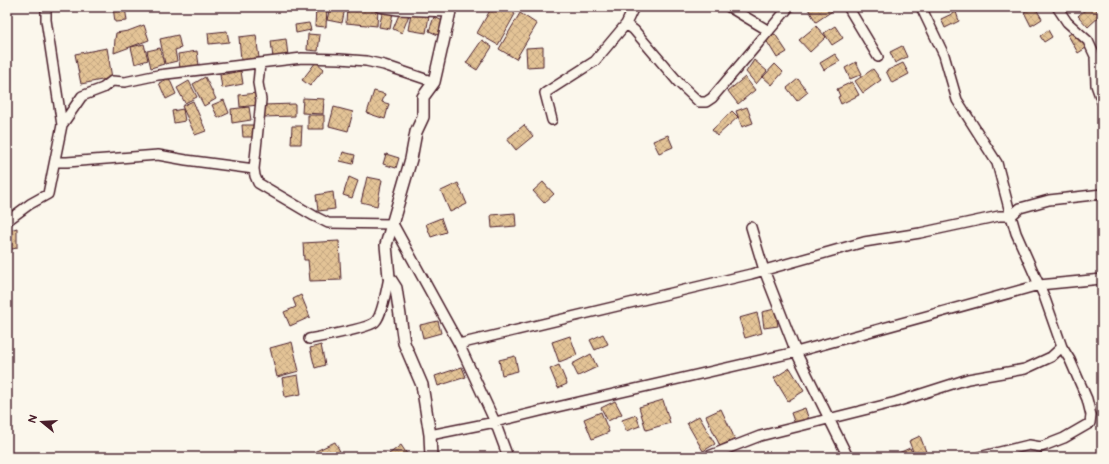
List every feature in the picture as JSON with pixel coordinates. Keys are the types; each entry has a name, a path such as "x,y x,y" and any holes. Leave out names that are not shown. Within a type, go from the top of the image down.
{"street":[{"path":"7,221 30,204 48,194 62,125 46,20 46,7"},
{"path":"309,339 366,327 376,322 389,277 386,245 411,159 416,132 422,117 423,97 434,82 450,10 398,10 379,7"},
{"path":"552,120 545,93 595,61 626,24 634,7"},
{"path":"729,7 769,31"},
{"path":"626,24 634,30 679,83 699,102 706,102 712,98 788,7"},
{"path":"848,7 878,57"},
{"path":"921,7 944,55 957,100 997,163 1016,233 1039,285 1062,347 1070,360 1087,399 1091,415 1090,423 1064,438 1040,447 1029,445 979,457"},
{"path":"1057,7 1067,22 1088,41 1095,56 1096,85 1102,102"},
{"path":"62,125 82,96 103,88 112,81 125,82 158,75 205,69 260,64 302,58 340,59 366,61 384,65 434,82"},
{"path":"260,64 258,83 261,100 254,169 254,176 258,183 328,223 393,224"},
{"path":"55,162 158,155 254,169"},
{"path":"459,344 764,270 864,242 920,233 999,216 1012,216 1020,208 1049,200 1102,194"},
{"path":"393,224 459,344 495,422 508,457"},
{"path":"751,227 764,270 796,352 848,457"},
{"path":"389,277 396,288 404,344 422,385 430,435 431,457"},
{"path":"430,435 495,422 796,352 1039,285 1102,279"},
{"path":"706,457 760,436 896,402 968,379 1025,369 1051,357 1062,347"}],"building":[{"path":"113,7 125,7 127,21 115,22"},
{"path":"316,7 327,7 326,27 315,26"},
{"path":"330,7 345,8 342,23 327,20"},
{"path":"347,7 378,9 377,26 346,23"},
{"path":"492,7 503,7 515,14 498,45 477,33"},
{"path":"807,7 838,7 816,22"},
{"path":"1035,7 1042,19 1031,26 1024,12"},
{"path":"1088,7 1093,7 1101,15 1088,27 1078,16"},
{"path":"383,10 393,12 390,29 379,27"},
{"path":"400,12 409,15 402,33 393,29"},
{"path":"956,12 959,21 945,28 941,19"},
{"path":"411,13 429,16 426,33 408,30"},
{"path":"520,13 537,24 516,59 499,49"},
{"path":"434,17 443,21 438,35 429,31"},
{"path":"309,23 311,30 296,33 295,25"},
{"path":"144,25 149,40 114,53 116,33 128,31"},
{"path":"816,26 826,37 810,52 799,40"},
{"path":"835,26 843,38 832,45 824,33"},
{"path":"1080,29 1089,46 1078,53 1068,35"},
{"path":"1048,30 1052,37 1044,42 1040,36"},
{"path":"227,31 229,42 209,44 208,33"},
{"path":"308,34 320,35 318,51 307,50"},
{"path":"775,34 787,52 777,58 766,40"},
{"path":"178,35 181,48 175,50 177,61 165,64 160,39"},
{"path":"256,35 259,58 241,60 239,37"},
{"path":"286,39 288,56 273,58 271,41"},
{"path":"482,40 492,47 477,70 466,63"},
{"path":"144,44 148,60 135,64 131,47"},
{"path":"902,46 907,57 895,63 890,52"},
{"path":"543,47 543,66 527,67 526,48"},
{"path":"107,48 112,78 81,84 75,54"},
{"path":"160,48 164,64 151,68 147,51"},
{"path":"197,51 199,65 180,68 178,54"},
{"path":"835,54 840,61 824,70 820,63"},
{"path":"754,60 767,71 756,84 746,72"},
{"path":"316,62 324,69 310,86 302,80"},
{"path":"856,62 862,74 850,79 845,68"},
{"path":"903,63 909,74 892,83 886,71"},
{"path":"775,64 783,72 772,85 763,77"},
{"path":"873,69 881,80 863,93 855,81"},
{"path":"241,71 243,84 222,88 220,75"},
{"path":"205,77 216,99 204,106 193,84"},
{"path":"745,77 755,90 738,104 728,91"},
{"path":"169,78 176,94 166,99 159,83"},
{"path":"798,79 808,92 797,101 787,88"},
{"path":"189,81 197,97 185,103 177,88"},
{"path":"852,82 859,95 841,104 837,89"},
{"path":"374,91 385,94 382,102 389,104 385,119 367,113"},
{"path":"257,93 258,105 240,107 239,95"},
{"path":"303,98 324,99 323,114 302,113"},
{"path":"224,100 229,113 218,118 212,105"},
{"path":"193,101 206,131 195,135 182,106"},
{"path":"295,104 295,116 263,117 263,105"},
{"path":"249,107 251,120 232,123 231,109"},
{"path":"334,107 353,112 348,131 329,126"},
{"path":"747,107 753,123 742,127 736,111"},
{"path":"183,109 185,121 174,123 172,111"},
{"path":"732,111 738,117 717,136 712,130"},
{"path":"308,115 324,115 324,129 308,129"},
{"path":"242,125 253,125 253,137 243,137"},
{"path":"524,125 533,136 516,150 507,139"},
{"path":"292,126 302,126 301,144 291,144"},
{"path":"668,135 673,147 659,153 653,141"},
{"path":"343,152 355,155 353,164 340,161"},
{"path":"386,154 399,158 396,168 383,164"},
{"path":"349,177 358,181 352,198 343,195"},
{"path":"367,177 382,180 377,206 361,202"},
{"path":"543,182 554,194 544,203 533,191"},
{"path":"458,183 467,204 450,212 441,191"},
{"path":"333,192 335,209 318,211 316,195"},
{"path":"515,213 516,226 492,228 491,215"},
{"path":"441,218 446,232 431,237 426,224"},
{"path":"17,228 17,248 7,250 7,231"},
{"path":"339,241 341,280 310,281 308,260 304,260 303,243"},
{"path":"301,295 310,317 290,326 284,312 296,307 293,299"},
{"path":"775,309 778,326 764,328 762,312"},
{"path":"757,313 762,333 745,338 739,318"},
{"path":"438,321 441,333 423,338 420,325"},
{"path":"603,334 608,344 595,350 590,340"},
{"path":"570,336 577,355 559,362 552,342"},
{"path":"292,342 299,371 277,377 270,348"},
{"path":"321,345 325,365 315,368 310,348"},
{"path":"591,354 597,367 578,376 572,364"},
{"path":"515,356 518,371 502,375 499,360"},
{"path":"559,365 567,384 558,388 550,369"},
{"path":"462,367 466,377 438,386 435,376"},
{"path":"790,368 804,391 788,401 774,378"},
{"path":"298,375 301,394 285,397 282,378"},
{"path":"663,400 670,423 646,430 639,407"},
{"path":"615,401 622,414 608,421 601,408"},
{"path":"805,408 810,423 796,427 791,413"},
{"path":"721,409 735,439 720,446 706,416"},
{"path":"601,412 609,432 592,439 584,419"},
{"path":"636,415 640,426 626,431 622,420"},
{"path":"699,416 715,444 703,451 687,423"},
{"path":"920,436 928,457 915,457 909,441"},
{"path":"335,442 343,457 316,457 314,452"},
{"path":"401,445 409,457 385,457"},
{"path":"910,448 914,457 894,457 894,455"}]}
